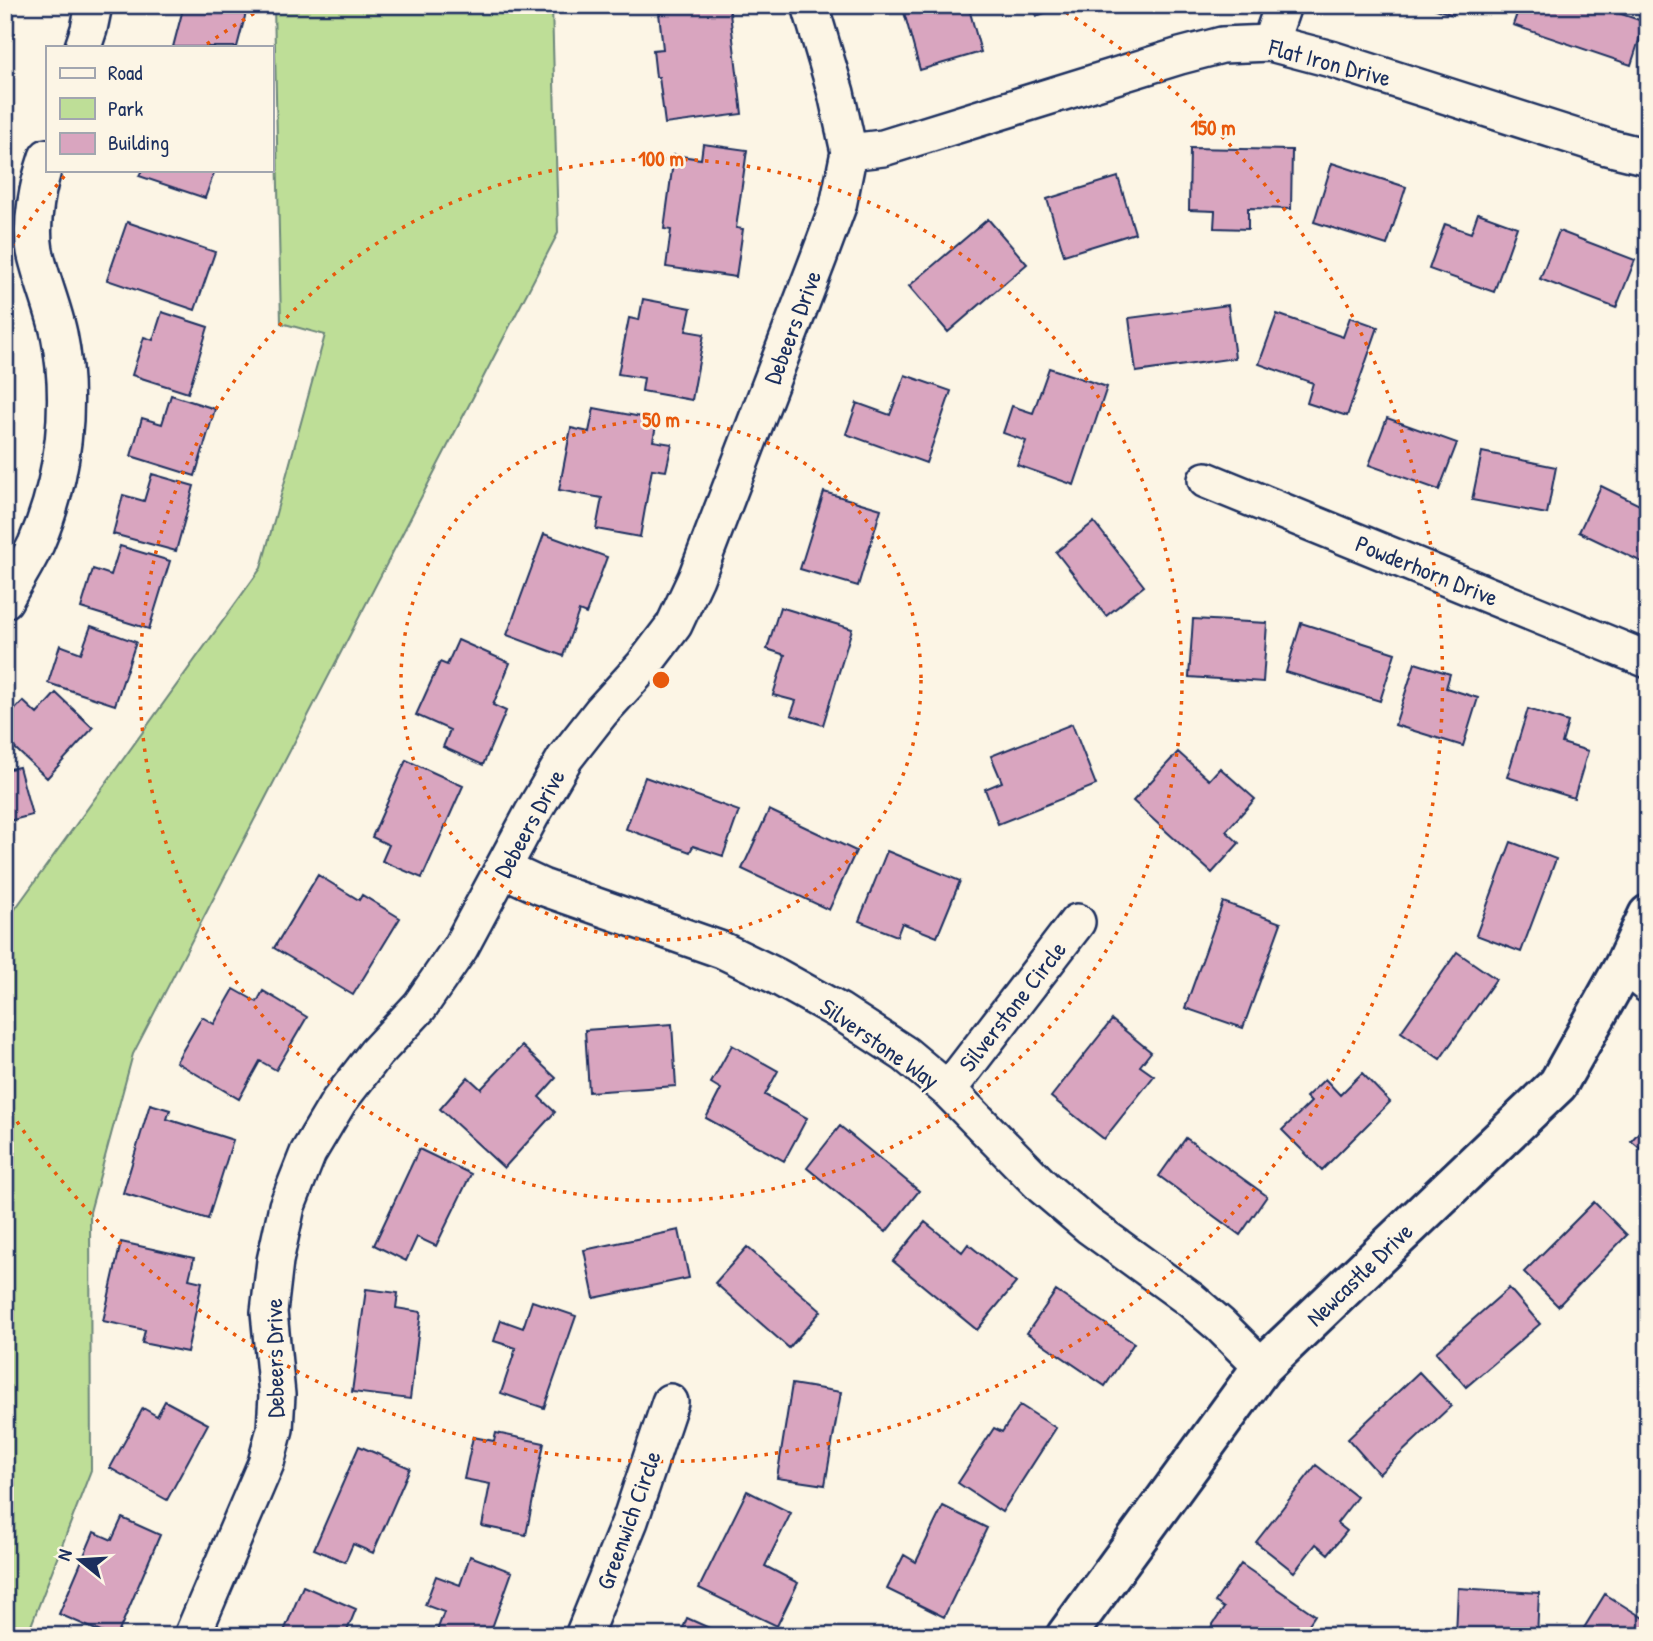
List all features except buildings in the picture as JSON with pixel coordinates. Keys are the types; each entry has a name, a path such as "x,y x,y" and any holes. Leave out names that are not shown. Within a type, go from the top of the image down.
{"street":[{"path":"83,46 94,5"},
{"name":"Debeers Drive","path":"192,1636 266,1463 275,1429 277,1395 269,1312 275,1261 287,1206 308,1153 339,1101 376,1054 420,1006 460,948 565,758 674,625 696,578 838,206 849,152 836,93 810,5"},
{"path":"1270,43 1283,5"},
{"name":"Flat Iron Drive","path":"849,152 883,148 1222,44 1270,43 1331,59 1607,147 1648,157"},
{"path":"5,600 36,544 54,492 64,431 65,379 59,333 35,249 34,210 46,160"},
{"name":"Powderhorn Drive","path":"1206,480 1648,660"},
{"name":"Silverstone Way","path":"503,869 542,887 722,950 839,1010 905,1054 948,1090 1043,1187 1089,1226 1191,1300 1262,1367"},
{"name":"Newcastle Drive","path":"1066,1636 1262,1367 1558,1084 1636,975 1648,915"},
{"name":"Silverstone Circle","path":"948,1090 1077,922"},
{"name":"Greenwich Circle","path":"583,1636 630,1521 670,1402"}],"green space":[{"path":"274,5 552,5 558,233 133,1054 90,1212 91,1470 27,1636 5,1636 5,923 261,568 325,335 281,323"}]}
